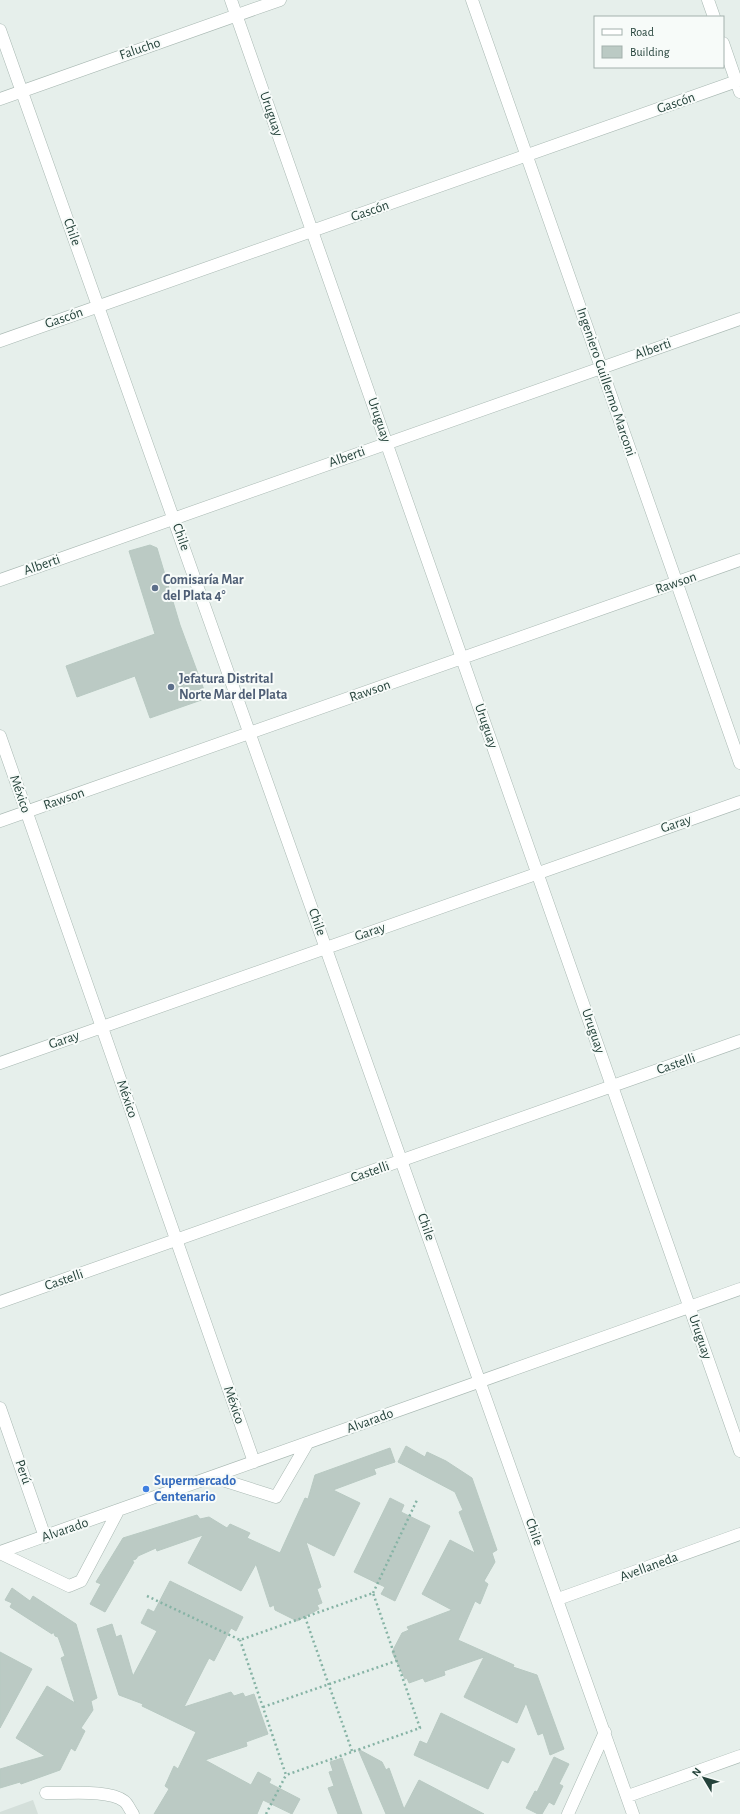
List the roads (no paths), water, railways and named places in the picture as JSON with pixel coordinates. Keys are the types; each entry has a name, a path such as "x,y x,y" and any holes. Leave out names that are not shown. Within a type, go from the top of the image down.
{"street":[{"name":"Uruguay","path":"231,0 740,1451"},
{"name":"Falucho","path":"0,99 280,0"},
{"name":"Ingeniero Guillermo Marconi","path":"472,0 740,763"},
{"path":"708,0 714,16"},
{"name":"Chile","path":"0,30 628,1796 633,1814"},
{"path":"724,46 739,84"},
{"name":"Gascón","path":"0,341 526,155 739,84"},
{"name":"Alberti","path":"0,580 740,319"},
{"name":"Rawson","path":"0,821 740,560"},
{"name":"México","path":"0,736 254,1462"},
{"name":"Garay","path":"0,1062 740,802"},
{"name":"Castelli","path":"0,1302 740,1041"},
{"name":"Alvarado","path":"0,1552 740,1289"},
{"name":"Perú","path":"0,1408 45,1536"},
{"path":"213,1477 276,1497 307,1444"},
{"path":"0,1552 69,1586 81,1581 118,1511"},
{"name":"Avellaneda","path":"558,1599 740,1534"},
{"path":"568,1814 605,1732"},
{"path":"628,1796 740,1756"},
{"path":"46,1794 106,1794 116,1796 126,1802 133,1814"}],"place":[{"name":"Comisaría Mar del Plata 4°","path":"155,588"},
{"name":"Jefatura Distrital Norte Mar del Plata","path":"171,687"},
{"name":"Supermercado Centenario","path":"146,1489"}]}
